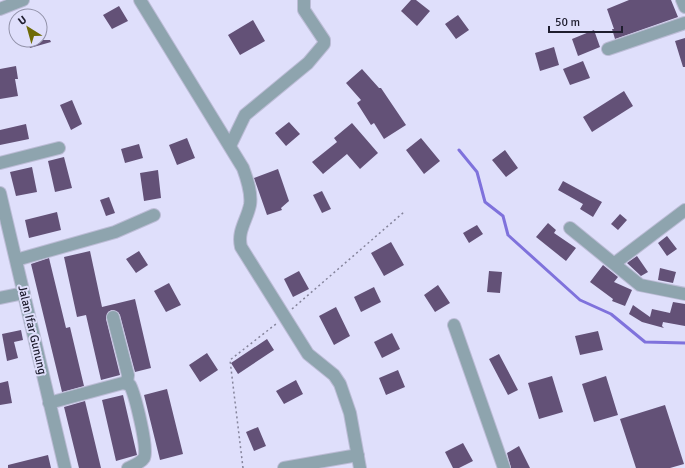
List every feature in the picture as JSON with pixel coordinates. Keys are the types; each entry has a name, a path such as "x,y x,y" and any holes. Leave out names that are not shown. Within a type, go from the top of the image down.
{"street":[{"path":"0,9 23,0"},
{"path":"140,0 243,168 250,197 250,204 239,235 241,247 308,354 334,375 340,384 350,413 360,468"},
{"path":"682,0 685,7"},
{"path":"230,146 245,115 308,63 324,44 324,40 304,10 304,1"},
{"path":"608,49 685,23"},
{"path":"0,163 59,148"},
{"name":"Jalan Ifar Gunung","path":"0,193 65,468"},
{"path":"615,264 685,210"},
{"path":"16,260 115,232 154,215"},
{"path":"570,228 640,284 685,294"},
{"path":"0,298 24,293"},
{"path":"113,317 128,375 127,383 131,388 136,403 146,451 141,461 128,468"},
{"path":"454,325 504,468"},
{"path":"49,403 127,383"},
{"path":"284,468 358,455"}],"path":[{"path":"243,468 230,360 284,317 404,212"}],"building":[{"path":"411,0 416,0 430,11 417,26 401,11"},
{"path":"629,0 671,0 678,17 615,39 612,29 614,29 607,9"},
{"path":"119,6 128,21 112,29 103,15"},
{"path":"458,15 469,30 456,39 445,24"},
{"path":"253,20 265,41 240,55 228,35"},
{"path":"594,30 600,47 578,56 572,39"},
{"path":"685,38 685,67 683,67 675,41"},
{"path":"554,47 559,65 540,71 535,53"},
{"path":"583,61 590,78 570,85 563,69"},
{"path":"16,66 18,79 15,79 18,96 0,99 0,69"},
{"path":"362,69 379,88 381,88 406,125 384,139 374,123 371,125 357,103 361,100 346,83"},
{"path":"624,91 633,106 592,132 583,117"},
{"path":"72,100 82,124 71,130 60,105"},
{"path":"289,122 300,134 286,146 275,133"},
{"path":"352,123 378,153 360,169 347,154 323,174 312,162 337,142 334,138"},
{"path":"26,124 29,139 0,145 0,130"},
{"path":"187,138 195,158 177,165 169,145"},
{"path":"421,138 440,161 424,174 406,150"},
{"path":"139,144 143,158 125,163 121,149"},
{"path":"505,150 518,168 506,177 492,160"},
{"path":"64,157 72,188 55,192 48,161"},
{"path":"32,167 37,192 16,196 10,172"},
{"path":"278,169 289,201 281,208 282,210 267,215 254,178"},
{"path":"158,170 161,198 144,201 140,173"},
{"path":"563,181 602,202 593,217 580,209 583,204 558,190"},
{"path":"322,191 331,209 322,213 313,195"},
{"path":"109,197 115,213 106,216 100,200"},
{"path":"57,212 61,230 29,238 25,220"},
{"path":"620,214 627,220 618,230 611,224"},
{"path":"548,223 556,230 554,233 576,248 566,261 536,237"},
{"path":"477,225 483,234 469,243 463,233"},
{"path":"667,236 677,249 667,256 658,243"},
{"path":"391,242 404,265 384,276 371,253"},
{"path":"90,251 102,307 135,299 151,368 135,372 120,315 118,312 112,310 108,312 106,319 120,375 101,380 86,315 77,317 64,257"},
{"path":"139,251 148,265 136,273 126,259"},
{"path":"637,256 648,272 641,276 627,263"},
{"path":"49,258 66,328 70,327 84,386 62,392 31,264"},
{"path":"603,265 618,277 614,282 632,290 625,306 612,301 613,299 590,282"},
{"path":"660,268 676,272 673,283 658,280"},
{"path":"299,271 309,289 293,297 284,279"},
{"path":"489,271 502,272 500,293 487,292"},
{"path":"169,283 181,305 166,312 154,291"},
{"path":"438,285 450,303 435,312 424,295"},
{"path":"374,287 381,302 361,312 354,297"},
{"path":"673,302 685,304 685,326 663,322 662,326 664,328 642,322 629,314 633,305 650,317 652,309 670,313"},
{"path":"336,307 350,336 334,345 319,316"},
{"path":"21,330 23,340 14,342 18,358 7,361 2,334"},
{"path":"598,331 603,350 580,355 575,336"},
{"path":"392,333 400,349 382,358 374,342"},
{"path":"267,339 274,350 238,374 231,363"},
{"path":"207,353 218,370 200,382 189,365"},
{"path":"499,354 518,390 508,395 489,359"},
{"path":"398,370 405,387 386,395 379,378"},
{"path":"552,376 563,412 539,419 528,383"},
{"path":"606,376 618,415 594,422 582,384"},
{"path":"296,380 303,394 284,404 276,391"},
{"path":"8,381 12,403 0,405 0,383"},
{"path":"167,389 183,454 160,460 144,395"},
{"path":"123,395 137,455 116,461 102,400"},
{"path":"85,401 101,468 79,468 64,407"},
{"path":"665,405 684,464 670,468 636,468 620,419"},
{"path":"258,427 266,446 254,451 246,432"},
{"path":"463,443 473,461 459,468 453,468 445,452"},
{"path":"519,446 530,468 511,468 507,453"},
{"path":"48,455 51,468 8,468 8,465"}],"waterway":[{"path":"459,150 477,172 485,202 503,216 508,235 580,300 611,314 645,342 685,343"}]}
